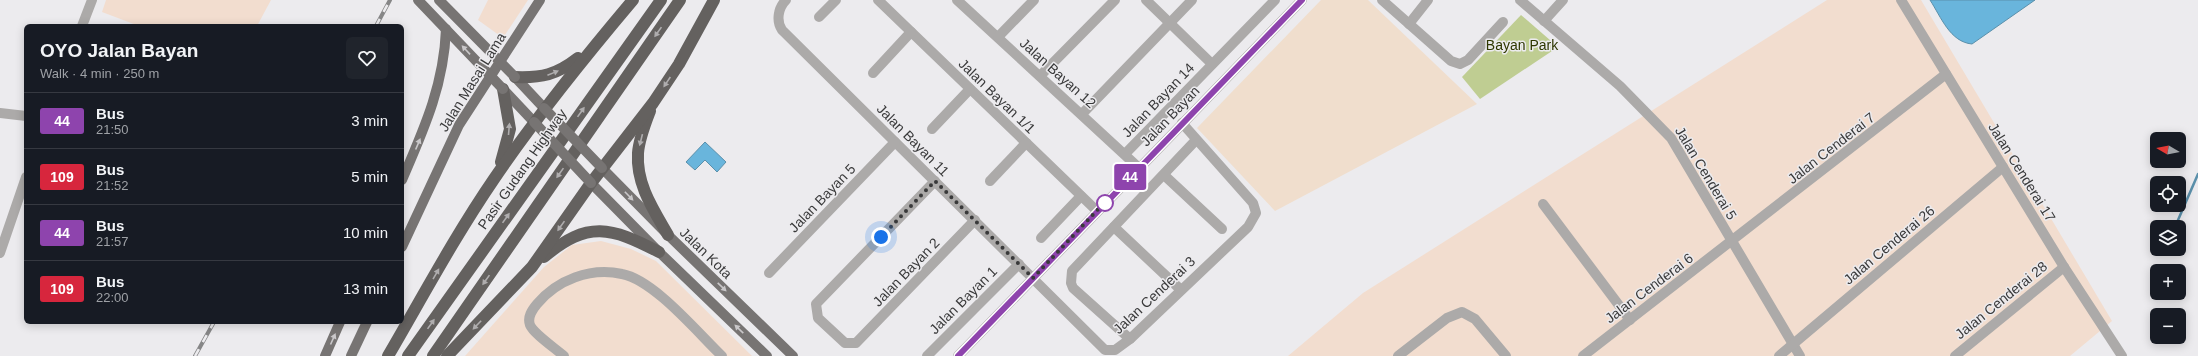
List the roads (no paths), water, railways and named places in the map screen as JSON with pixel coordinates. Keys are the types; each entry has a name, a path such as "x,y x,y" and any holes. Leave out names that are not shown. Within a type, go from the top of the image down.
{"highway":[{"path":"388,356 457,236 494,180 544,108 633,0"},
{"name":"Pasir Gudang Highway","path":"408,356 661,0"},
{"path":"433,356 680,0"},
{"path":"532,267 602,168 653,103 679,64 714,0"},
{"path":"515,77 537,78 551,75 566,67 595,45"},
{"path":"494,180 506,149 510,129 503,89"},
{"path":"653,103 638,152 639,168 642,184 649,201 668,235"},
{"path":"446,356 532,267 562,242 576,235 591,231 610,231 629,236 659,252"}],"main road":[{"path":"418,0 591,183 659,252 767,356"},
{"name":"Jalan Kota","path":"440,0 668,235 793,356"},
{"name":"Jalan Masai Lama","path":"404,243 459,125 540,0"},
{"path":"404,175 421,136 438,86 445,57 446,29"},
{"path":"325,356 339,324"},
{"path":"351,356 366,324"}],"street":[{"path":"83,24 92,0"},
{"name":"Jalan Bayan 11","path":"786,0 779,12 778,19 782,30 1033,278"},
{"name":"Jalan Bayan 1/1","path":"878,0 1097,211"},
{"name":"Jalan Bayan 12","path":"958,0 1139,168"},
{"path":"998,37 1034,0"},
{"path":"1040,76 1115,0"},
{"path":"1146,0 1212,64"},
{"path":"1082,114 1192,0"},
{"name":"Jalan Bayan 14","path":"1124,154 1275,0"},
{"name":"Jalan Bayan","path":"958,356 1302,0"},
{"path":"1382,0 1451,61 1460,64 1468,60 1503,22"},
{"path":"1409,24 1428,0"},
{"name":"Jalan Cenderai 5","path":"1520,0 1620,86 1671,138 1800,356"},
{"path":"1544,21 1563,0"},
{"name":"Jalan Cenderai 17","path":"1901,0 2064,266 2122,356"},
{"path":"820,17 830,2"},
{"path":"873,73 912,32"},
{"name":"Jalan Cenderai 7","path":"1732,243 1946,74"},
{"path":"932,129 970,89"},
{"path":"0,113 24,116"},
{"path":"1130,339 1073,288 1071,276 1075,267 1196,140 1182,123"},
{"name":"Jalan Cenderai 3","path":"1033,278 1105,350 1115,350 1130,339 1180,289 1248,227 1256,213 1253,203 1196,140"},
{"name":"Jalan Bayan 5","path":"769,273 895,142"},
{"path":"990,181 1026,143"},
{"name":"Jalan Cenderai 26","path":"1780,356 2003,167"},
{"path":"1164,175 1222,229"},
{"name":"Jalan Bayan 2","path":"935,181 816,304 818,318 845,343 856,343 975,220"},
{"path":"0,253 24,183"},
{"path":"1041,238 1081,196"},
{"path":"1543,204 1630,320"},
{"path":"1114,227 1180,289"},
{"name":"Jalan Cenderai 6","path":"1583,356 1732,243"},
{"name":"Jalan Bayan 1","path":"926,356 1019,264"},
{"name":"Jalan Cenderai 28","path":"1955,356 2064,266"},
{"path":"561,355 530,327 529,318 532,310 546,293 567,280 592,273 622,274 649,285 722,356"},
{"path":"1398,356 1447,318 1462,312 1475,319 1506,356"}],"water":[{"path":"1930,0 2035,0 1972,44 1958,39 1952,34 1942,21"},
{"path":"705,142 726,162 717,172 705,160 695,170 686,162"}],"waterway":[{"path":"2178,220 2198,174"}],"railway":[{"path":"377,24 390,0"},
{"path":"195,356 213,324"}],"park label":[{"name":"Bayan Park","path":"1522,45"}]}
